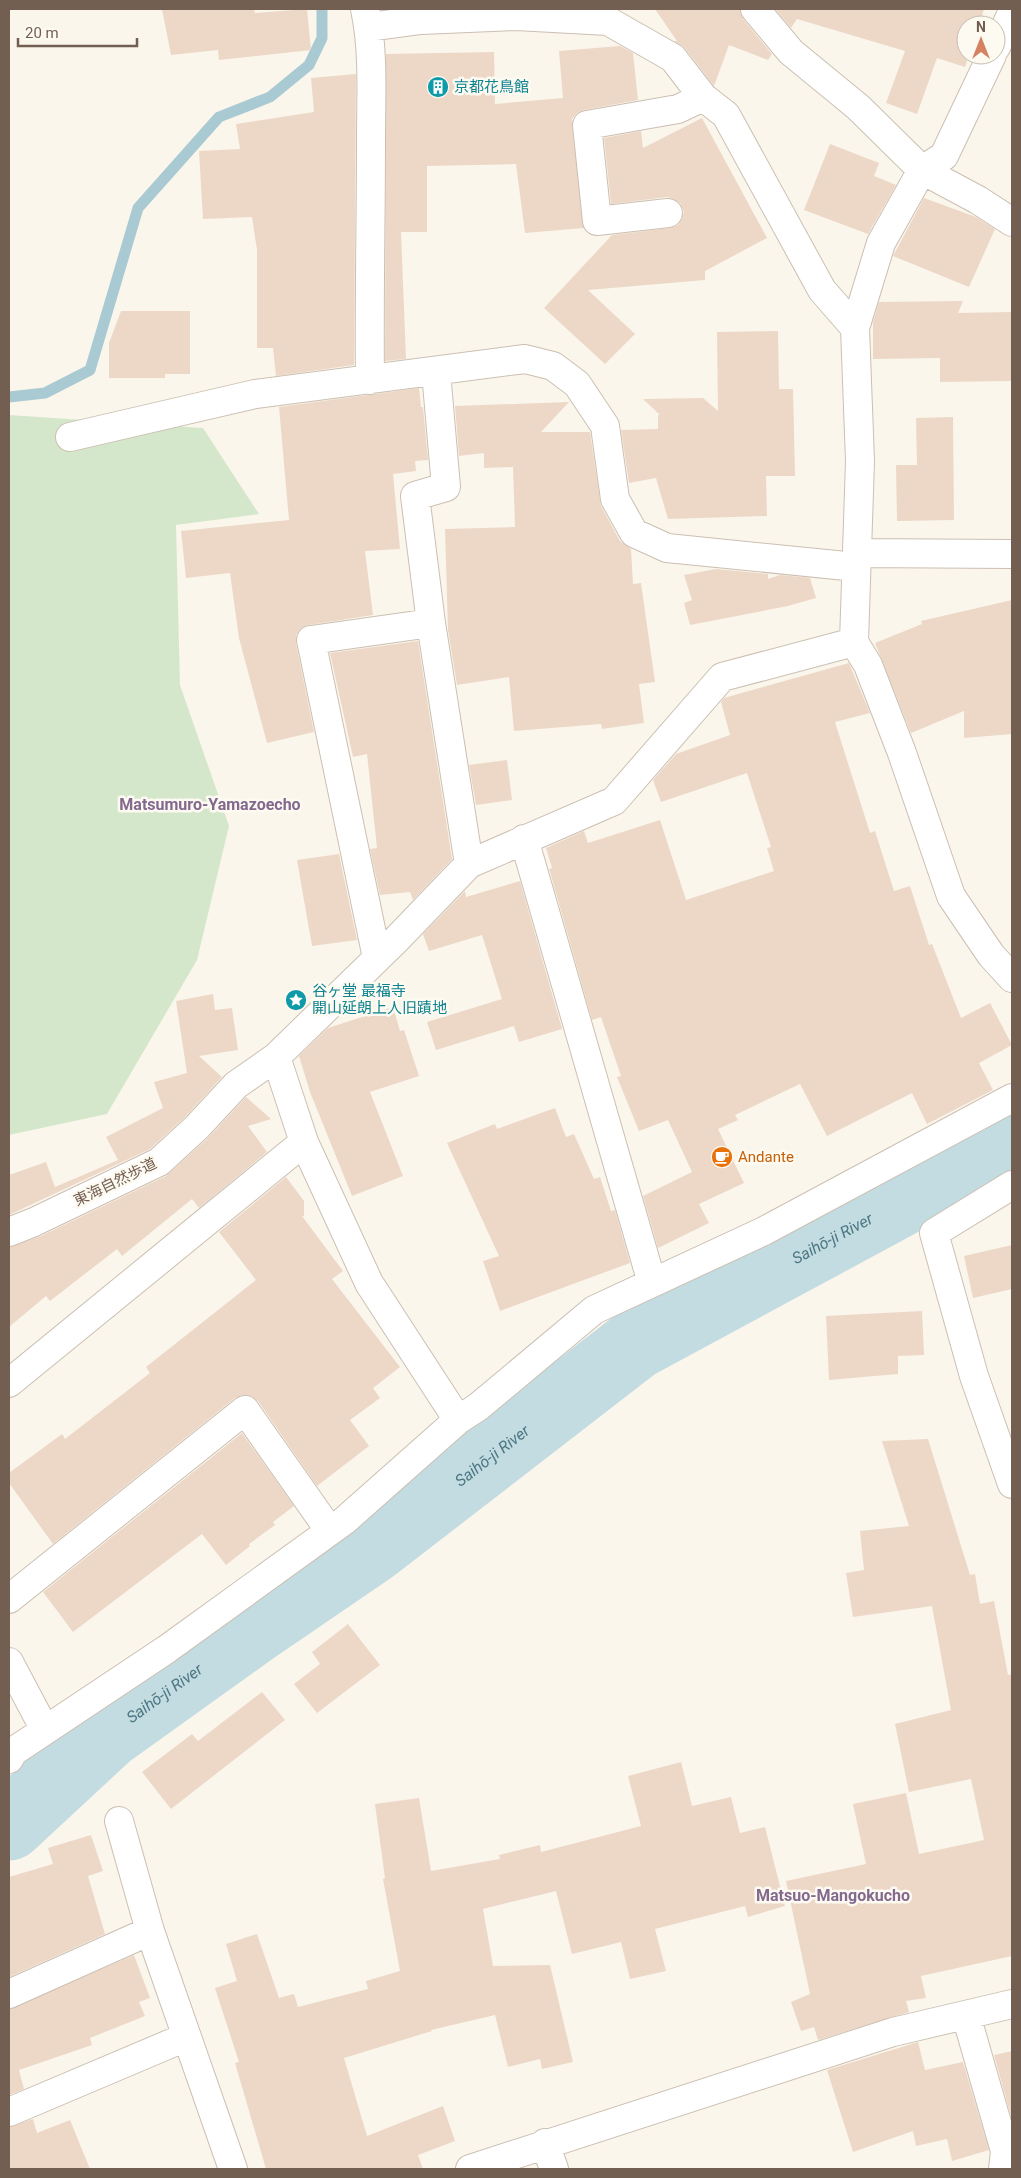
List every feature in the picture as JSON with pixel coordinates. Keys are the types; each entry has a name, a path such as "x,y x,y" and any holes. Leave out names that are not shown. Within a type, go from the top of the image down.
{"street":[{"path":"755,9 791,52 858,107 922,170 978,200 1012,222"},
{"path":"1006,26 1012,13"},
{"path":"370,380 368,276 372,210 372,112 367,18 421,20 516,16 608,21 673,58 703,97 726,115 822,290 854,328"},
{"path":"987,65 944,156 922,170 881,243 854,328 860,461 854,642 868,665 902,752 951,896 991,956 1012,978"},
{"path":"668,213 597,221 587,126 678,109 703,97"},
{"path":"70,437 255,394 525,359 553,366 577,384 606,426 615,499 634,533 666,548 856,560 1012,554"},
{"path":"436,372 446,487 415,496 431,623 469,864 614,801 722,677 854,642"},
{"path":"377,958 312,640 431,623"},
{"path":"524,839 652,1283"},
{"name":"東海自然歩道","path":"9,1232 34,1222 159,1162 197,1127 236,1086 276,1057 469,864"},
{"path":"276,1057 304,1142 369,1283 458,1420"},
{"path":"9,1759 14,1751 167,1649 344,1521 458,1420 478,1407 594,1310 764,1231 908,1152 1012,1098"},
{"path":"9,1383 304,1142"},
{"path":"1012,1185 934,1233 971,1368 1012,1484"},
{"path":"9,1599 245,1410 330,1531"},
{"path":"9,1662 44,1730"},
{"path":"119,1821 150,1930 233,2169"},
{"path":"9,1994 150,1930"},
{"path":"470,2169 545,2143 894,2032 1012,2004"},
{"path":"966,2015 1005,2150 1003,2169"},
{"path":"9,2112 186,2037"},
{"path":"545,2143 554,2169"}],"green space":[{"path":"9,415 203,428 259,514 176,525 180,685 229,826 197,960 107,1114 9,1135"}],"building":[{"path":"162,9 254,9 255,13 307,9 311,50 219,60 218,50 171,55"},
{"path":"655,9 740,9 743,19 772,54 768,60 729,45 714,86 685,48 674,41 677,41"},
{"path":"775,9 984,9 982,15 956,15 956,64 937,58 917,114 886,103 905,51 797,19 791,28"},
{"path":"620,46 633,53 638,100 584,110 577,113 572,119 584,228 525,233 516,164 427,166 427,232 401,232 406,359 385,361 386,54 494,52 495,104 563,98 559,51"},
{"path":"356,74 354,365 276,376 273,348 257,348 257,250 252,217 203,219 199,151 240,149 236,124 314,112 311,78"},
{"path":"702,118 767,238 705,271 705,280 588,290 635,334 605,364 544,308 612,235 670,228 678,225 684,212 680,203 667,197 611,204 604,138 641,131 643,148"},
{"path":"830,144 879,163 874,176 896,185 868,234 804,210"},
{"path":"924,198 976,217 995,229 969,287 893,256"},
{"path":"963,301 958,313 1012,312 1012,381 940,382 940,358 873,359 873,322 879,302"},
{"path":"121,311 190,311 190,374 165,374 165,378 109,378 109,343"},
{"path":"778,331 779,389 793,389 795,476 766,476 767,516 668,519 656,478 629,483 621,430 658,429 658,415 660,415 643,399 703,398 718,411 717,332"},
{"path":"419,388 421,407 423,407 428,460 415,461 416,471 393,474 400,549 365,551 373,615 309,625 301,628 296,635 296,643 314,732 267,743 239,638 230,573 186,578 181,531 289,520 279,407"},
{"path":"569,402 541,432 590,432 601,506 620,541 631,549 633,584 641,583 655,682 639,684 644,723 602,729 601,724 514,731 509,677 457,685 448,630 445,529 515,527 513,467 484,468 484,453 459,456 455,406"},
{"path":"953,417 954,520 897,521 896,465 917,465 916,418"},
{"path":"716,569 768,574 768,579 780,575 810,578 816,598 788,606 690,625 684,603 692,600 684,575"},
{"path":"1012,600 1012,734 964,738 964,711 911,733 875,643 922,624 921,621"},
{"path":"418,641 452,859 413,900 410,892 380,895 370,849 377,848 367,754 353,757 330,653"},
{"path":"849,663 870,713 835,722 870,833 875,831 894,891 910,886 929,945 932,944 961,1018 990,1003 1012,1045 979,1063 993,1090 927,1124 912,1093 827,1136 800,1084 735,1115 738,1120 718,1129 744,1183 699,1204 709,1223 658,1248 643,1196 692,1172 668,1120 639,1131 617,1077 621,1076 601,1017 592,1020 549,869 552,868 546,848 584,831 588,843 660,820 686,900 774,871 767,848 771,847 747,773 661,802 653,780 676,754 730,735 721,702 724,698"},
{"path":"507,760 512,800 476,805 469,765"},
{"path":"339,854 357,940 312,946 297,860"},
{"path":"520,881 562,1029 519,1042 514,1026 436,1050 427,1022 502,999 482,935 429,951 423,934 465,891 466,897"},
{"path":"213,994 215,1010 232,1008 238,1050 199,1056 222,1077 186,1116 150,1149 9,1215 9,1175 46,1162 55,1187 118,1160 106,1137 163,1108 154,1082 187,1073 176,1001"},
{"path":"393,1007 400,1031 404,1030 419,1076 370,1092 403,1176 352,1196 310,1092 299,1056 328,1028"},
{"path":"246,1097 271,1119 248,1126 267,1152 199,1208 192,1199 122,1256 117,1249 50,1301 46,1296 9,1327 9,1247 41,1236 166,1176 208,1138"},
{"path":"555,1108 566,1137 574,1134 594,1179 600,1177 611,1211 615,1210 630,1263 500,1311 483,1261 499,1256 447,1143 495,1124 497,1129"},
{"path":"286,1177 304,1201 304,1216 302,1216 343,1271 332,1279 400,1367 373,1388 380,1398 350,1420 369,1446 317,1486 258,1401 251,1396 242,1395 235,1398 53,1544 9,1483 9,1473 62,1434 65,1439 150,1373 146,1367 256,1280 219,1232"},
{"path":"1012,1245 1012,1289 973,1298 964,1256"},
{"path":"922,1311 924,1355 898,1356 898,1374 829,1380 826,1316"},
{"path":"242,1433 294,1506 273,1522 275,1525 249,1544 250,1546 226,1565 202,1534 73,1632 43,1592"},
{"path":"928,1439 970,1575 975,1574 980,1604 994,1601 1008,1675 1012,1674 1012,1956 921,1976 926,1998 906,2001 909,2012 818,2040 814,2027 801,2031 791,2002 810,1994 786,1881 866,1864 853,1804 906,1793 919,1854 984,1840 971,1779 909,1792 895,1724 951,1710 932,1606 853,1617 846,1573 864,1570 860,1531 909,1526 882,1441"},
{"path":"348,1624 380,1665 317,1713 294,1684 320,1664 312,1652"},
{"path":"262,1692 285,1720 171,1809 142,1772 192,1734 198,1741"},
{"path":"681,1762 692,1806 731,1797 740,1833 765,1827 785,1906 748,1917 745,1906 655,1929 666,1971 630,1979 621,1942 572,1954 556,1891 483,1909 493,1966 550,1965 573,2062 542,2069 540,2059 508,2067 495,2015 431,2030 344,2058 367,2136 443,2106 455,2141 418,2155 423,2169 266,2169 235,2063 239,2062 215,1988 237,1981 226,1944 257,1934 279,1998 294,1994 298,2007 368,1989 366,1981 400,1971 383,1879 385,1878 375,1804 419,1798 431,1871 500,1859 499,1855 540,1845 541,1852 641,1826 628,1776"},
{"path":"91,1835 103,1871 88,1876 105,1934 9,1977 9,1877 53,1864 48,1848"},
{"path":"134,1955 150,1998 139,2002 145,2016 90,2038 92,2045 19,2070 24,2089 9,2095 9,2009"},
{"path":"918,2042 925,2070 963,2062 989,2150 952,2161 947,2139 916,2146 913,2131 853,2152 827,2070"},
{"path":"1012,2051 1012,2120 994,2055"},
{"path":"33,2119 37,2133 70,2120 90,2169 9,2169 9,2127"}],"waterway":[{"path":"9,397 45,393 90,370 138,208 219,117 270,97 309,65 322,38 322,9"},
{"name":"Saihō-ji River","path":"9,1825 107,1734 252,1630 372,1548 636,1344 1012,1141"}],"place":[{"name":"京都花鳥館","path":"438,87"},
{"name":"谷ヶ堂 最福寺 開山延朗上人旧蹟地","path":"296,1000"},
{"name":"Andante","path":"722,1157"}],"district":[{"name":"Matsumuro-Yamazoecho","path":"210,804"},
{"name":"Matsuo-Mangokucho","path":"833,1895"}]}
